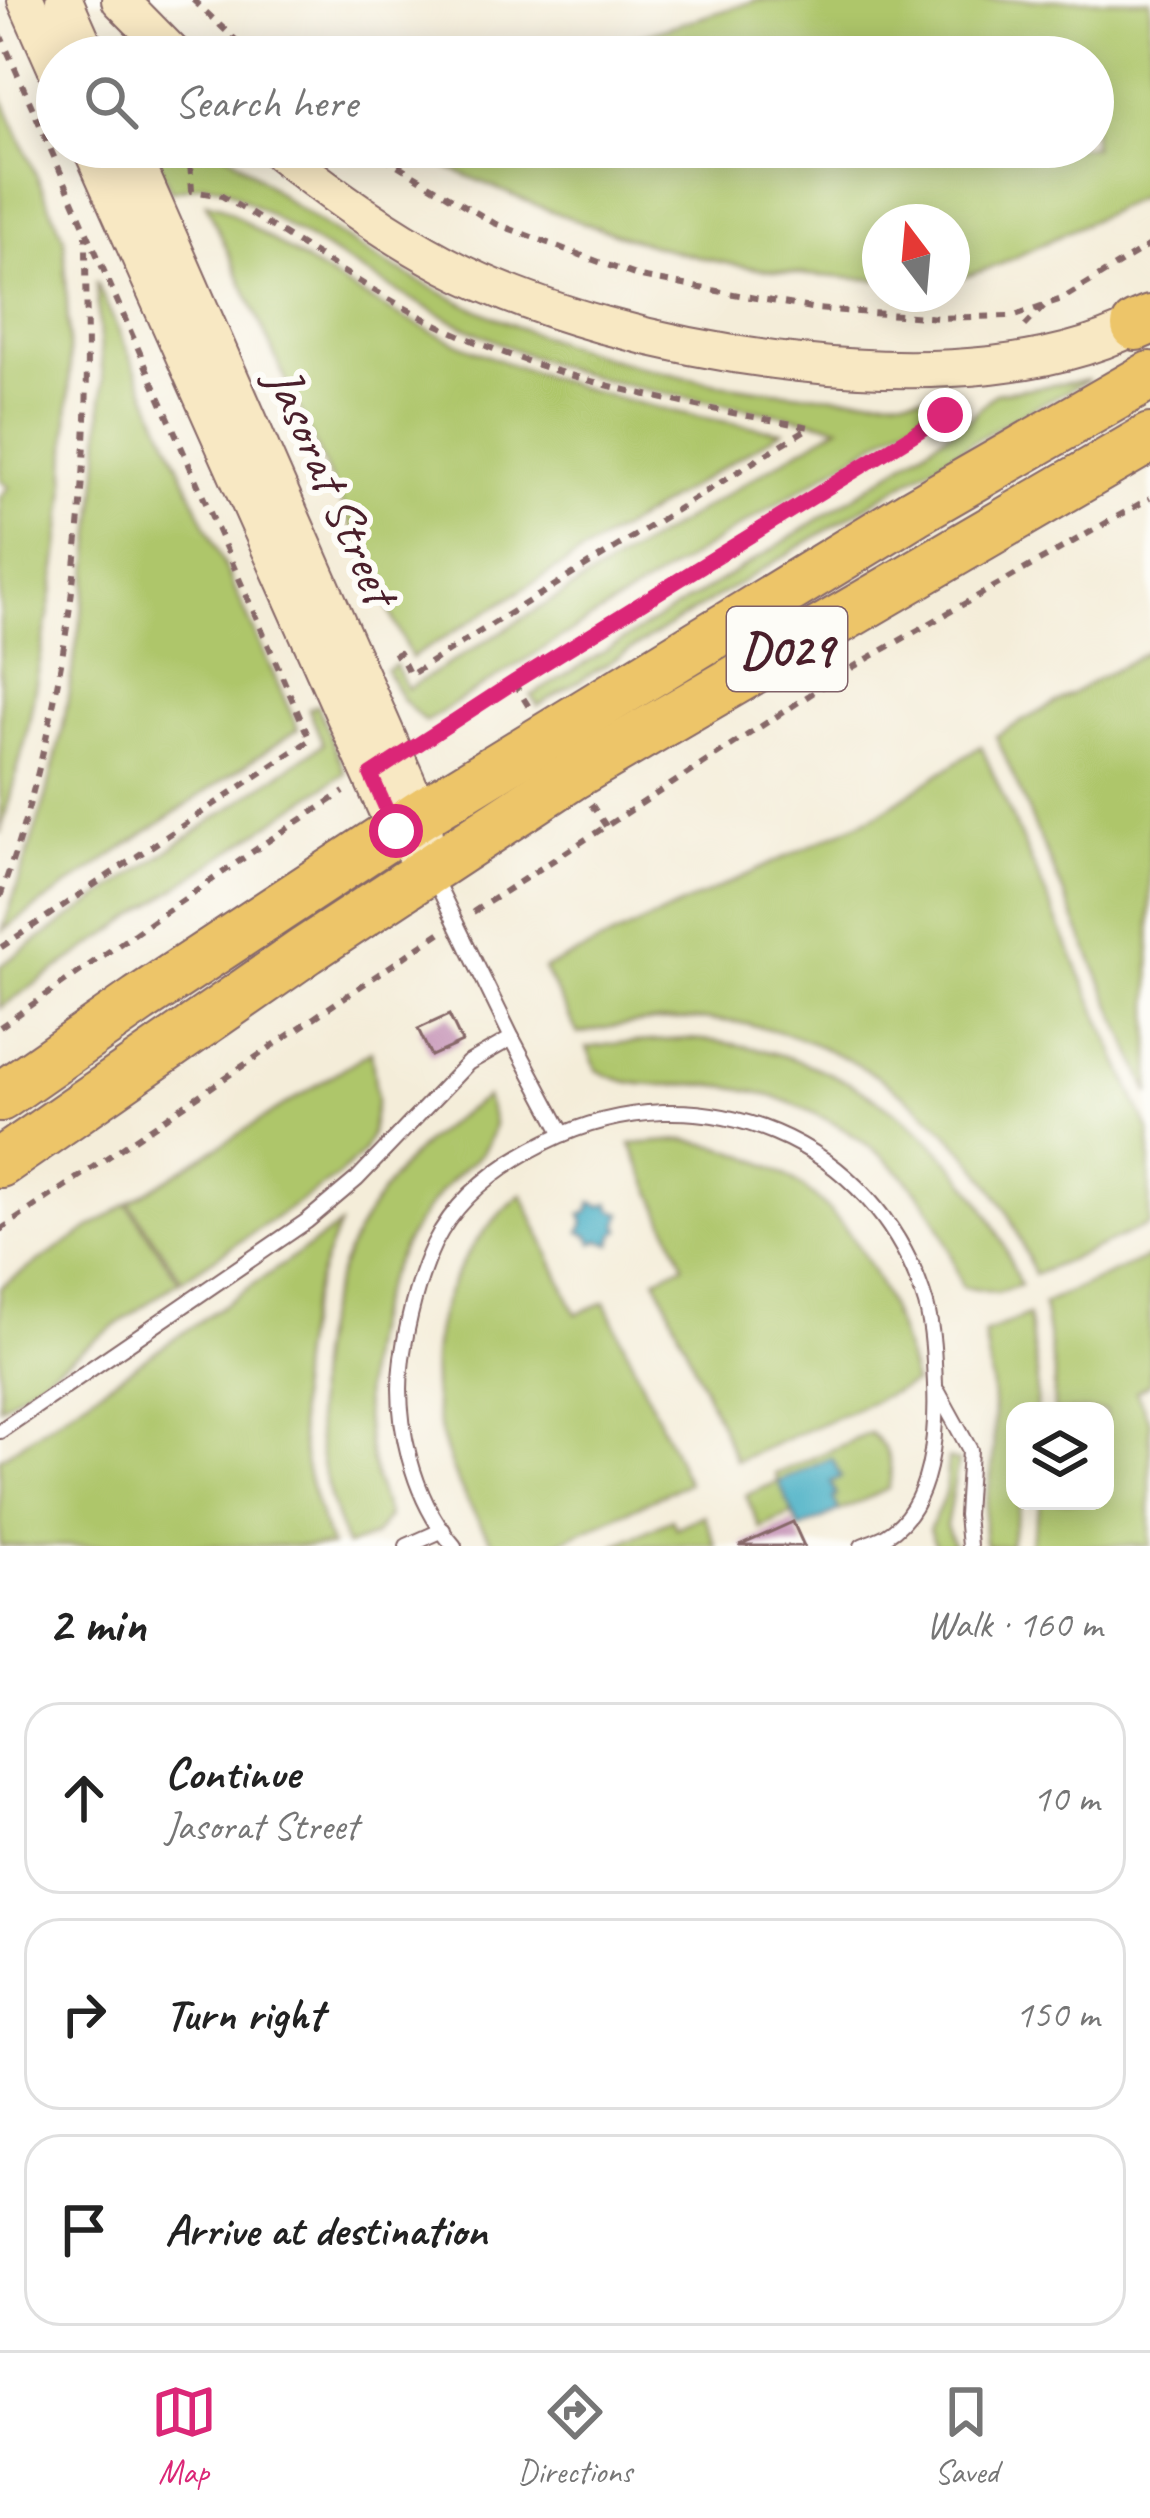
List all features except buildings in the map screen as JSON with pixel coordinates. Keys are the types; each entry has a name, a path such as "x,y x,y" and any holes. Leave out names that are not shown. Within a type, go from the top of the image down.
{"highway":[{"name":"D029","path":"0,1097 408,822 914,512 1150,376"},
{"name":"D029","path":"0,1163 197,1024 573,775 1150,438"}],"main road":[{"path":"26,0 42,36"},
{"path":"64,0 80,36"},
{"path":"120,0 155,36"},
{"name":"Jasorat Street","path":"101,168 384,766"},
{"name":"Jasorat Street","path":"138,168 429,868"},
{"path":"299,168 381,227 448,266 572,316 762,358 861,368 991,364 1072,349 1145,321"}],"lane":[{"path":"429,868 563,1134"},
{"path":"0,1431 307,1221 357,1179 468,1063 512,1038"},
{"path":"454,1546 426,1501 400,1410 404,1349 418,1285 435,1243 456,1210 484,1180 522,1155 607,1119 652,1112 702,1113 747,1121 788,1136 825,1158 860,1190 890,1226 912,1265 927,1306 934,1351 933,1436 920,1493 901,1523 888,1535 862,1546"},
{"path":"935,1388 970,1450 965,1515 969,1546"},
{"path":"407,1546 443,1530"}],"path":[{"path":"194,0 232,36"},
{"path":"0,34 36,116"},
{"path":"0,948 310,740 58,168"},
{"path":"190,168 192,191 223,196 430,321 529,362 604,385 810,427 410,675 399,653"},
{"path":"403,168 494,223 640,278 816,310 940,318 1012,316 1062,299 1150,245"},
{"path":"0,897 35,787 70,605 86,416 86,231"},
{"path":"0,1028 271,839 945,415 1045,305"},
{"path":"0,1230 456,923 853,667 1150,497"}],"green space":[{"path":"758,0 1150,0 1150,192 970,275 970,204 862,204 862,279 768,270 654,246 541,207 451,168 1114,168 1114,36 640,36"},
{"path":"0,93 64,238 70,368 65,497 55,577 26,738 0,834 0,497 9,487 0,480"},
{"path":"161,168 247,168 314,219 458,301 588,352 655,370 793,393 932,395 923,413 425,722 402,699 386,670 395,665 407,689 839,426 570,370 435,312 223,187 204,184 171,191"},
{"path":"206,203 218,205 382,306 496,359 637,403 782,431 411,658"},
{"path":"96,281 298,729 3,930 63,727 90,562 103,381"},
{"path":"1089,380 952,454 538,706 531,696 885,476 971,417 995,393"},
{"path":"1150,650 1150,1095 996,736"},
{"path":"317,705 345,773 0,1008 0,966 323,744 309,709"},
{"path":"981,746 1150,1133 1149,1225 1034,1275 1009,1216 980,1171 951,1137 882,1080 801,1039 714,1020 629,1024 578,1034 544,969 880,813"},
{"path":"688,1039 735,1044 824,1071 904,1118 969,1185 994,1225 1020,1285 997,1293 962,1287 940,1228 920,1195 880,1155 832,1122 750,1091 627,1082 597,1070 587,1048"},
{"path":"371,1051 377,1099 363,1152 338,1176 182,1280 129,1203"},
{"path":"486,1097 494,1123 487,1143 421,1217 381,1296 365,1368 364,1404 376,1479 388,1517 374,1536 346,1546 321,1460 315,1395 317,1358 334,1286 385,1188 426,1142"},
{"path":"684,1140 732,1151 774,1168 839,1221 884,1295 914,1383 736,1461 656,1278 684,1265 631,1144"},
{"path":"522,1194 576,1314 605,1302 688,1483 550,1546 495,1545 467,1501 447,1455 435,1409 433,1362 440,1317 456,1273 484,1232"},
{"path":"127,1204 179,1281 0,1407 0,1287"},
{"path":"339,1226 309,1309 298,1385 305,1462 331,1546 0,1546 0,1458"},
{"path":"1150,1256 1150,1384 1136,1391 1150,1422 1150,1546 1029,1546 1039,1510 1114,1510 1114,1402 1054,1402 1043,1304"},
{"path":"1028,1315 1037,1373 1036,1402 1006,1402 1006,1510 1019,1510 1009,1546 986,1546 994,1428 984,1334"},
{"path":"870,1433 888,1458 888,1489 800,1529 792,1514 760,1528 746,1495 778,1482 775,1474"},
{"path":"948,1459 958,1462 946,1526 954,1546 936,1546 929,1530 945,1495"},
{"path":"704,1515 716,1546 614,1546 672,1519 676,1528"}],"water":[{"path":"591,1202 609,1203 612,1210 622,1213 621,1230 611,1244 593,1243 580,1232 581,1215 588,1212"},
{"path":"832,1458 841,1477 831,1482 839,1511 800,1529 779,1482"}],"route":[{"path":"396,831 371,775 945,415"}]}
